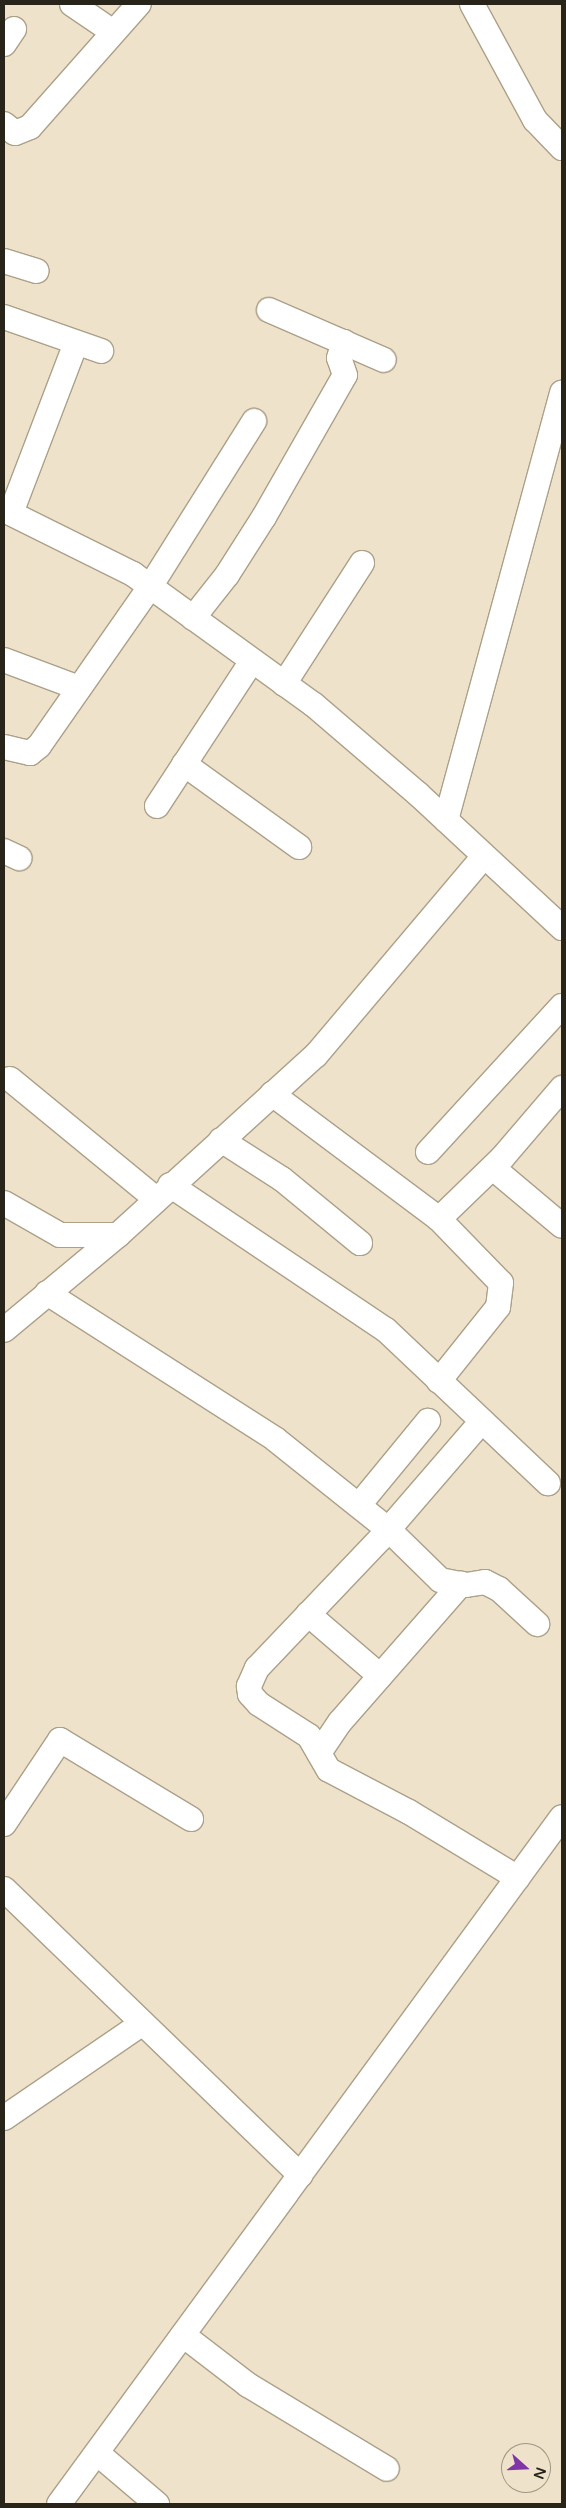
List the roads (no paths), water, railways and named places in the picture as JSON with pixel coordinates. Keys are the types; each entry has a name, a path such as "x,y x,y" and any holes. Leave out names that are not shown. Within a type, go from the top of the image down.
{"street":[{"path":"72,4 113,32"},
{"path":"8,134 30,127 139,4"},
{"path":"472,4 535,120 561,145"},
{"path":"4,261 36,271"},
{"path":"269,310 384,360"},
{"path":"4,317 102,351"},
{"path":"193,618 227,575 264,517 345,375 339,358 344,342"},
{"path":"76,343 7,512 133,574 314,705 446,820 562,928"},
{"path":"446,820 562,392"},
{"path":"4,747 30,754 39,746 150,587 254,421"},
{"path":"284,684 362,563"},
{"path":"4,660 79,688"},
{"path":"157,806 252,661"},
{"path":"184,764 299,846"},
{"path":"4,1330 118,1235 163,1192 316,1056 484,856"},
{"path":"428,1152 562,1006"},
{"path":"10,1079 163,1192 386,1330 548,1483"},
{"path":"439,1219 493,1168 562,1088"},
{"path":"272,1094 439,1219 501,1282 502,1293 498,1307 440,1381"},
{"path":"221,1140 282,1179 360,1243"},
{"path":"493,1168 562,1226"},
{"path":"4,1203 60,1236 118,1235"},
{"path":"47,1293 251,1422 359,1504 389,1530 440,1580 461,1584 486,1582 499,1589 537,1624"},
{"path":"359,1504 428,1421"},
{"path":"482,1422 389,1530 257,1668 249,1686 254,1699 307,1733 326,1766 334,1773 409,1812 518,1878"},
{"path":"319,1752 380,1676 461,1584"},
{"path":"308,1614 380,1676"},
{"path":"4,1824 60,1740 191,1819"},
{"path":"59,2504 562,1817"},
{"path":"4,1890 300,2175"},
{"path":"4,2118 143,2023"},
{"path":"183,2335 248,2385 387,2469"},
{"path":"97,2453 157,2504"}]}
